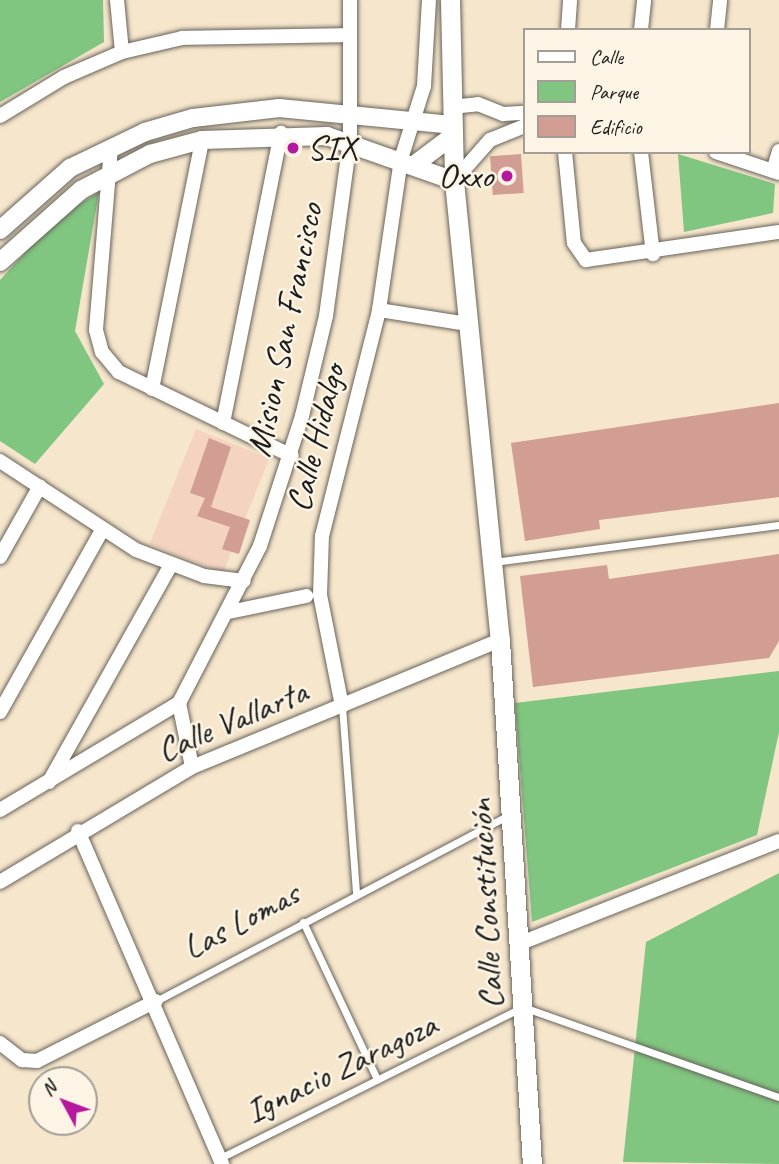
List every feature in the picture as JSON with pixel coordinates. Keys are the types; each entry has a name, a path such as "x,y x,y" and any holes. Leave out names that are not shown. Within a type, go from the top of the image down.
{"main road":[{"name":"Calle Constitución","path":"450,0 454,181 500,640 533,1164"}],"street":[{"path":"117,0 122,52"},
{"name":"Mision San Francisco","path":"179,703 244,581 292,456 326,316 350,141 350,0"},
{"name":"Calle Hidalgo","path":"342,706 320,595 322,536 379,310 413,123 427,66 429,0"},
{"path":"568,28 570,0"},
{"path":"641,28 644,0"},
{"path":"717,28 720,0"},
{"path":"0,116 64,77 122,52 182,38 349,35"},
{"path":"407,162 451,123 478,104 504,122 524,126"},
{"path":"0,230 70,168 145,132 232,111 451,123"},
{"path":"0,262 44,217 112,172 202,140 281,133 350,141 454,181 504,122 524,113"},
{"path":"223,424 281,133"},
{"path":"152,389 202,140"},
{"path":"111,147 112,172 96,330 102,352 119,372 292,456"},
{"path":"722,154 776,172 779,151"},
{"path":"565,154 574,243 581,256 593,262 774,234"},
{"path":"641,154 653,254"},
{"path":"379,310 467,324"},
{"path":"0,461 102,530 170,566 244,581"},
{"path":"0,557 40,486"},
{"path":"0,712 102,530"},
{"path":"50,782 170,566"},
{"path":"229,612 306,596"},
{"name":"Calle Vallarta","path":"0,882 78,831 192,767 500,640"},
{"path":"0,810 179,703 192,767"},
{"path":"78,831 156,1001 221,1161"},
{"path":"521,943 779,841"},
{"name":"Las Lomas","path":"0,1043 22,1060 37,1061 156,1001"}],"lane":[{"path":"492,562 779,525"},
{"name":"Calle Hidalgo","path":"342,706 356,894"},
{"name":"Las Lomas","path":"156,1001 512,813"},
{"path":"303,922 377,1079"},
{"path":"523,1007 779,1097"},
{"name":"Ignacio Zaragoza","path":"221,1161 377,1079 523,1007"}],"shaded area":[{"path":"196,429 269,459 223,574 150,544"}],"green space":[{"path":"0,0 103,0 104,42 0,102"},
{"path":"678,154 775,184 773,213 684,232"},
{"path":"99,192 75,331 104,384 35,464 0,441 0,280 58,217"},
{"path":"779,671 779,732 757,835 532,922 515,703"},
{"path":"779,873 779,1164 623,1162 646,942"}],"building":[{"name":"Oxxo","path":"521,154 524,193 493,195 490,156"},
{"path":"779,403 779,497 599,520 600,529 525,541 511,443"},
{"path":"209,438 231,447 211,507 250,520 239,554 222,549 230,527 197,516 205,498 190,493"},
{"path":"779,554 779,641 769,658 533,687 520,576 607,565 609,579"}],"place":[{"name":"SIX","path":"293,148"},
{"name":"Oxxo","path":"507,176"}]}
